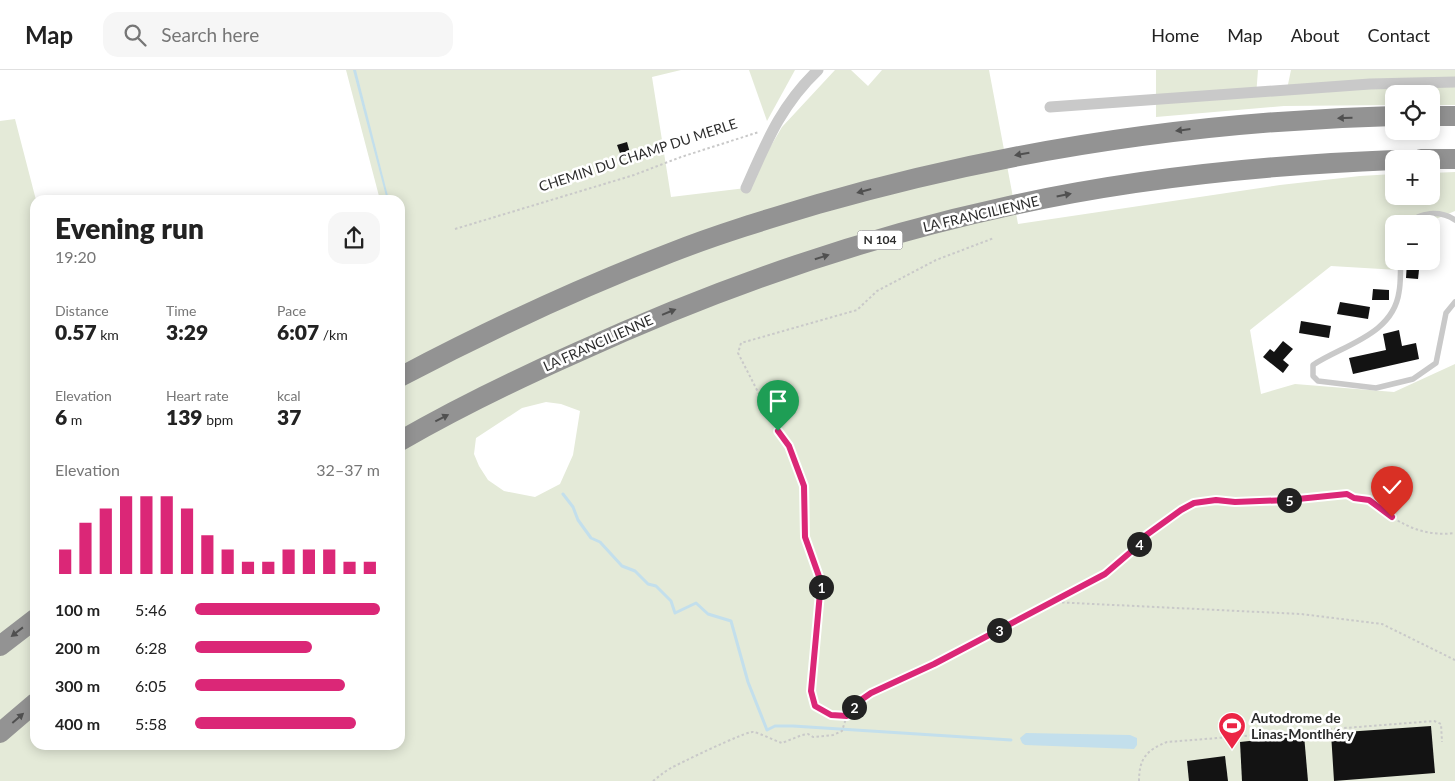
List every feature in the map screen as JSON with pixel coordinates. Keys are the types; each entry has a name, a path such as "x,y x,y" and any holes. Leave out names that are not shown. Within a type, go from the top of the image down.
{"highway":[{"path":"405,375 597,282 672,252 733,231 864,191 999,159 1123,138 1263,122 1385,116"},
{"path":"1440,116 1455,116"},
{"path":"1440,159 1455,159"},
{"name":"LA FRANCILIENNE","path":"405,438 470,403 547,366 692,303 808,261 945,221 1074,193 1193,175 1385,160"},
{"path":"0,646 30,623"},
{"path":"0,733 30,707"}],"street":[{"path":"746,188 773,128 793,97 818,70"},
{"path":"1050,107 1370,84 1455,82"}],"lane":[{"path":"1424,215 1435,213 1455,220"},
{"path":"1400,270 1399,294 1389,317 1366,338 1324,358 1313,366 1313,376 1318,381 1376,388 1412,379 1436,363 1446,313 1455,302"}],"path":[{"name":"CHEMIN DU CHAMP DU MERLE","path":"455,229 634,175 690,153 773,128"},
{"path":"847,716 831,715 815,706 811,691 821,582 805,537 804,486 789,446 778,431 738,353 741,343 857,310 877,291 936,260 994,238"},
{"path":"653,781 669,769 712,750 735,737 752,732 782,743 802,735 808,734 813,737 833,735 842,731 847,716 858,702 871,693 992,634 1049,602 1105,574 1140,544 1145,536 1194,503 1216,500 1235,502 1288,500 1347,494 1354,498 1369,500 1392,517 1422,532 1442,535 1455,533"},
{"path":"1049,602 1301,614 1382,624 1455,660"},
{"path":"1140,781 1140,771 1147,754 1152,748 1167,742 1434,721 1441,724 1442,742"}],"green space":[{"path":"346,70 681,70 652,77 671,197 746,188 782,127 835,70 851,70 868,86 882,70 989,70 1018,224 1280,185 1385,175 1385,205 1440,205 1440,173 1455,172 1455,211 1440,217 1440,215 1385,215 1385,269 1331,266 1250,330 1261,394 1295,384 1394,392 1455,364 1455,781 0,781 0,121 15,119 35,195 30,195 30,750 405,750 405,195 379,195","holes":["546,402 561,404 580,411 573,455 560,484 535,497 504,491 488,480 474,454 476,438 522,408"]},
{"path":"749,70 795,70 767,121"},
{"path":"1156,70 1258,70 1256,96 1286,94 1291,70 1455,70 1455,105 1440,105 1440,85 1385,85 1385,105 1284,106 1156,117"}],"water":[{"path":"353,70 356,70 388,195 386,195"},
{"path":"1026,733 1130,735 1137,738 1137,745 1134,749 1025,745 1020,738"}],"building":[{"path":"627,142 630,153 621,156 617,145"},
{"path":"1406,270 1419,270 1418,279 1406,278"},
{"path":"1373,289 1389,290 1389,300 1372,300"},
{"path":"1340,302 1370,307 1368,319 1337,314"},
{"path":"1301,321 1331,326 1329,338 1299,333"},
{"path":"1399,330 1402,346 1416,343 1419,359 1353,374 1349,358 1386,350 1383,334"},
{"path":"1283,341 1293,349 1283,360 1289,365 1283,373 1263,357 1270,349 1274,352"},
{"path":"1431,726 1435,773 1334,781 1331,733"},
{"path":"1304,735 1308,781 1242,781 1240,742"},
{"path":"1225,756 1228,781 1189,781 1187,761"}],"waterway":[{"path":"563,494 591,538 600,542 622,566 635,571 648,584 656,586 671,601 675,613 696,603 708,614 731,621 748,682 767,730 775,726 793,726 1011,740"}],"place":[{"name":"Autodrome de Linas-Montlhéry","path":"1232,750"}],"route":[{"path":"778,431 789,446 804,486 805,537 821,582 811,691 815,706 831,715 847,716 858,702 871,693 1001,630 1062,595 1105,574 1135,546 1140,544 1145,536 1194,503 1216,500 1235,502 1288,500 1347,494 1354,498 1369,500 1392,517"}]}
